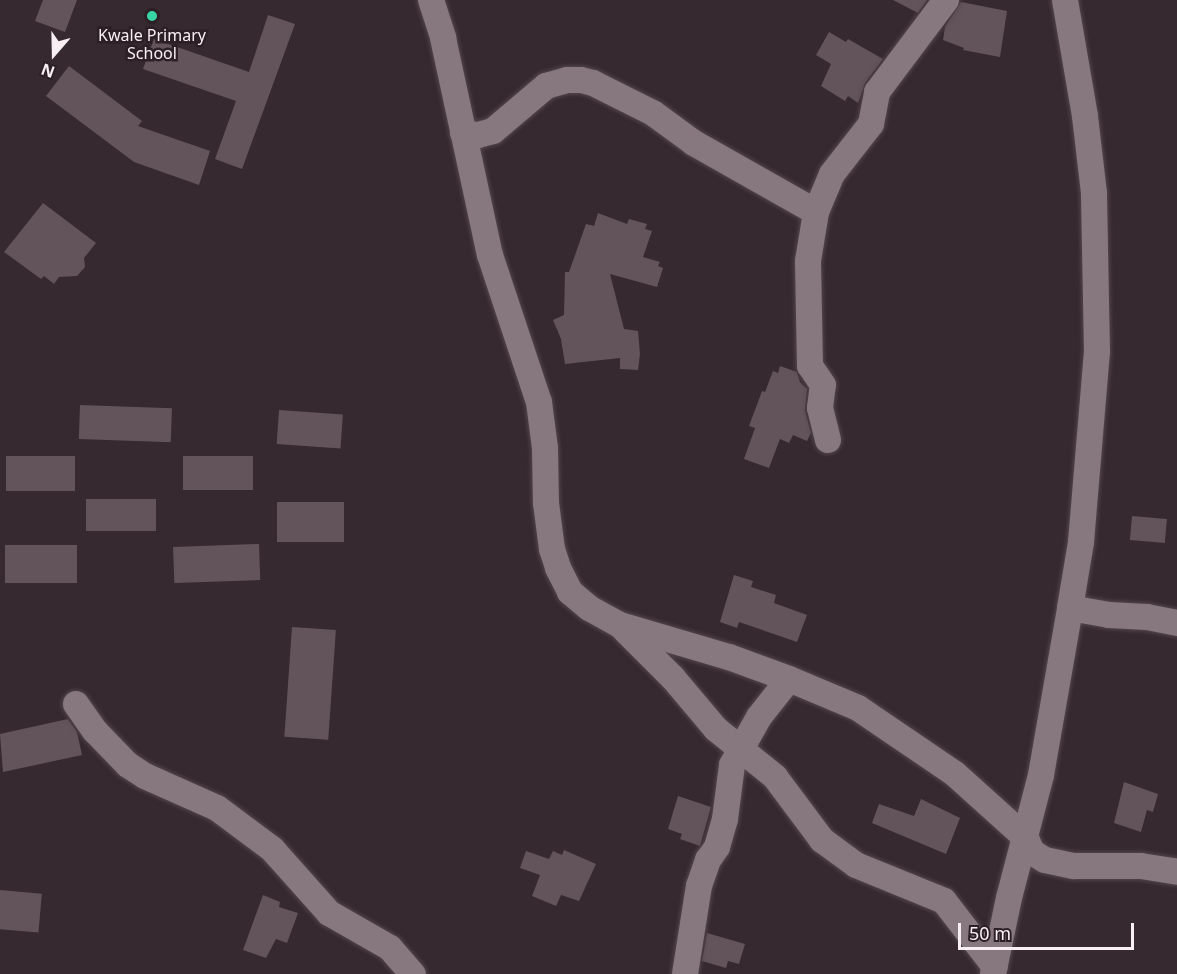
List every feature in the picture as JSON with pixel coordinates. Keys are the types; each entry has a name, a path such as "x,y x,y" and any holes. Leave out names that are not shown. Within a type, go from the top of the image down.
{"street":[{"path":"431,0 443,38 490,255 539,402 545,448 546,503 558,568 570,592 620,625 673,678 716,729 775,777 810,827 837,853 856,865 944,901 994,971"},
{"path":"828,440 820,408 823,385 810,366 808,261 816,212 832,174 871,124 877,92 909,53 946,0"},
{"path":"994,971 1009,898 1041,775 1081,542 1097,352 1094,193 1085,116 1065,0"},
{"path":"463,133 478,135 493,131 546,86 567,80 581,80 593,83 653,113 703,148 816,212"},
{"path":"1070,608 1109,615 1148,617 1177,623"},
{"path":"620,625 789,679 858,708 955,774 1026,838 1032,852 1045,860 1074,866 1141,866 1177,872"},
{"path":"685,974 699,886 717,847 730,796 732,765 759,717 789,679"},
{"path":"76,704 95,731 128,765 145,776 217,808 272,849 329,913 390,948 413,974"}],"building":[{"path":"43,0 77,0 65,32 35,21"},
{"path":"893,0 927,0 918,13"},
{"path":"961,2 1007,11 1000,57 963,50 964,48 943,40 945,27"},
{"path":"268,15 295,24 242,169 215,159 236,101 143,69 154,39 249,72"},
{"path":"829,32 846,42 848,39 883,59 865,83 858,103 848,96 845,101 821,86 831,64 816,55"},
{"path":"69,66 142,121 138,126 210,151 199,185 134,162 46,96"},
{"path":"43,203 96,243 84,258 85,267 77,276 59,277 54,284 44,276 41,279 4,252"},
{"path":"598,213 627,224 629,219 647,224 645,229 652,231 643,257 660,262 658,266 663,268 657,287 610,274 624,329 638,331 640,354 638,370 620,369 620,358 565,364 561,339 553,320 564,315 565,272 569,272 586,224 594,226"},
{"path":"780,366 797,372 800,382 807,389 805,411 811,433 807,441 793,435 789,443 780,439 769,468 744,459 755,428 749,426 762,391 765,392 773,371 778,373"},
{"path":"80,405 172,408 171,442 79,439"},
{"path":"279,410 343,414 340,448 277,444"},
{"path":"6,456 75,456 75,491 6,491"},
{"path":"183,456 253,456 253,490 183,490"},
{"path":"86,499 156,499 156,531 86,531"},
{"path":"277,502 344,502 344,542 277,542"},
{"path":"1132,516 1167,519 1165,543 1130,540"},
{"path":"259,544 260,580 174,583 173,547"},
{"path":"5,545 77,545 77,583 5,583"},
{"path":"734,575 753,581 751,587 776,595 774,603 807,615 797,642 739,622 737,628 720,622"},
{"path":"292,627 336,630 328,740 284,737"},
{"path":"68,719 77,732 82,755 3,772 0,734"},
{"path":"1124,782 1158,794 1153,812 1147,810 1141,832 1114,823"},
{"path":"678,796 711,807 700,846 680,839 682,834 668,829"},
{"path":"921,799 960,818 946,854 872,823 879,804 914,816"},
{"path":"564,850 596,864 579,901 561,895 556,906 532,896 540,875 520,868 526,851 549,859 553,851 562,855"},
{"path":"0,890 42,894 38,933 0,929"},
{"path":"263,895 280,902 279,907 298,913 287,943 276,939 266,958 243,950"},
{"path":"707,933 745,944 739,964 728,961 726,968 702,961"}],"place":[{"name":"Kwale Primary School","path":"152,16"}]}
